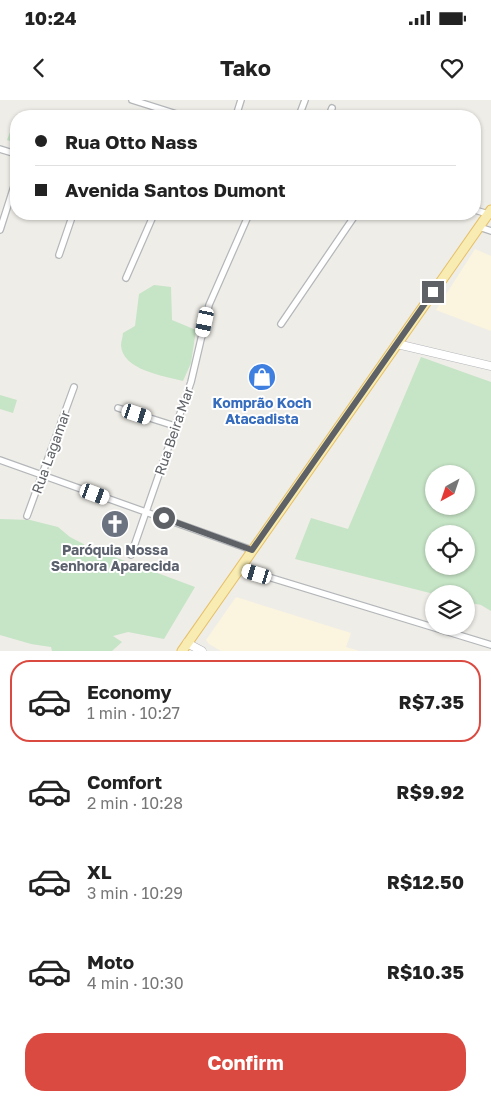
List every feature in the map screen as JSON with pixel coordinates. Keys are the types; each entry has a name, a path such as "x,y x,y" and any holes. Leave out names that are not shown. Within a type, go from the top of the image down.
{"main road":[{"path":"182,651 489,212"}],"street":[{"path":"132,100 164,110"},
{"path":"0,230 10,199"},
{"path":"59,255 71,220"},
{"path":"126,278 151,220"},
{"name":"Rua Beira Mar","path":"131,555 195,368 208,305 246,220"},
{"path":"280,324 352,220"},
{"path":"479,227 491,231"},
{"path":"397,344 491,366"},
{"name":"Rua Lagamar","path":"28,516 74,387"},
{"path":"118,408 176,426"},
{"path":"0,460 252,550"},
{"path":"240,568 491,645"},
{"path":"187,643 202,651"}],"shaded area":[{"path":"475,249 491,256 491,331 436,310"},
{"path":"236,597 351,633 346,647 359,651 221,651 206,640"}],"green space":[{"path":"154,285 171,287 172,320 196,330 191,363 183,381 155,374 136,366 123,354 121,345 123,333 135,326 139,294"},
{"path":"421,357 491,382 491,611 475,604 475,585 425,585 425,592 295,559 311,518 348,529"},
{"path":"0,395 17,400 13,413 0,409"},
{"path":"0,519 30,520 58,527 70,537 93,549 195,587 164,639 128,632 113,636 122,642 112,651 52,651 51,647 31,644 0,635"}],"place":[{"name":"Komprão Koch Atacadista","path":"262,377"},
{"name":"Paróquia Nossa Senhora Aparecida","path":"115,524"}],"route":[{"path":"164,518 252,550 433,292"}]}
